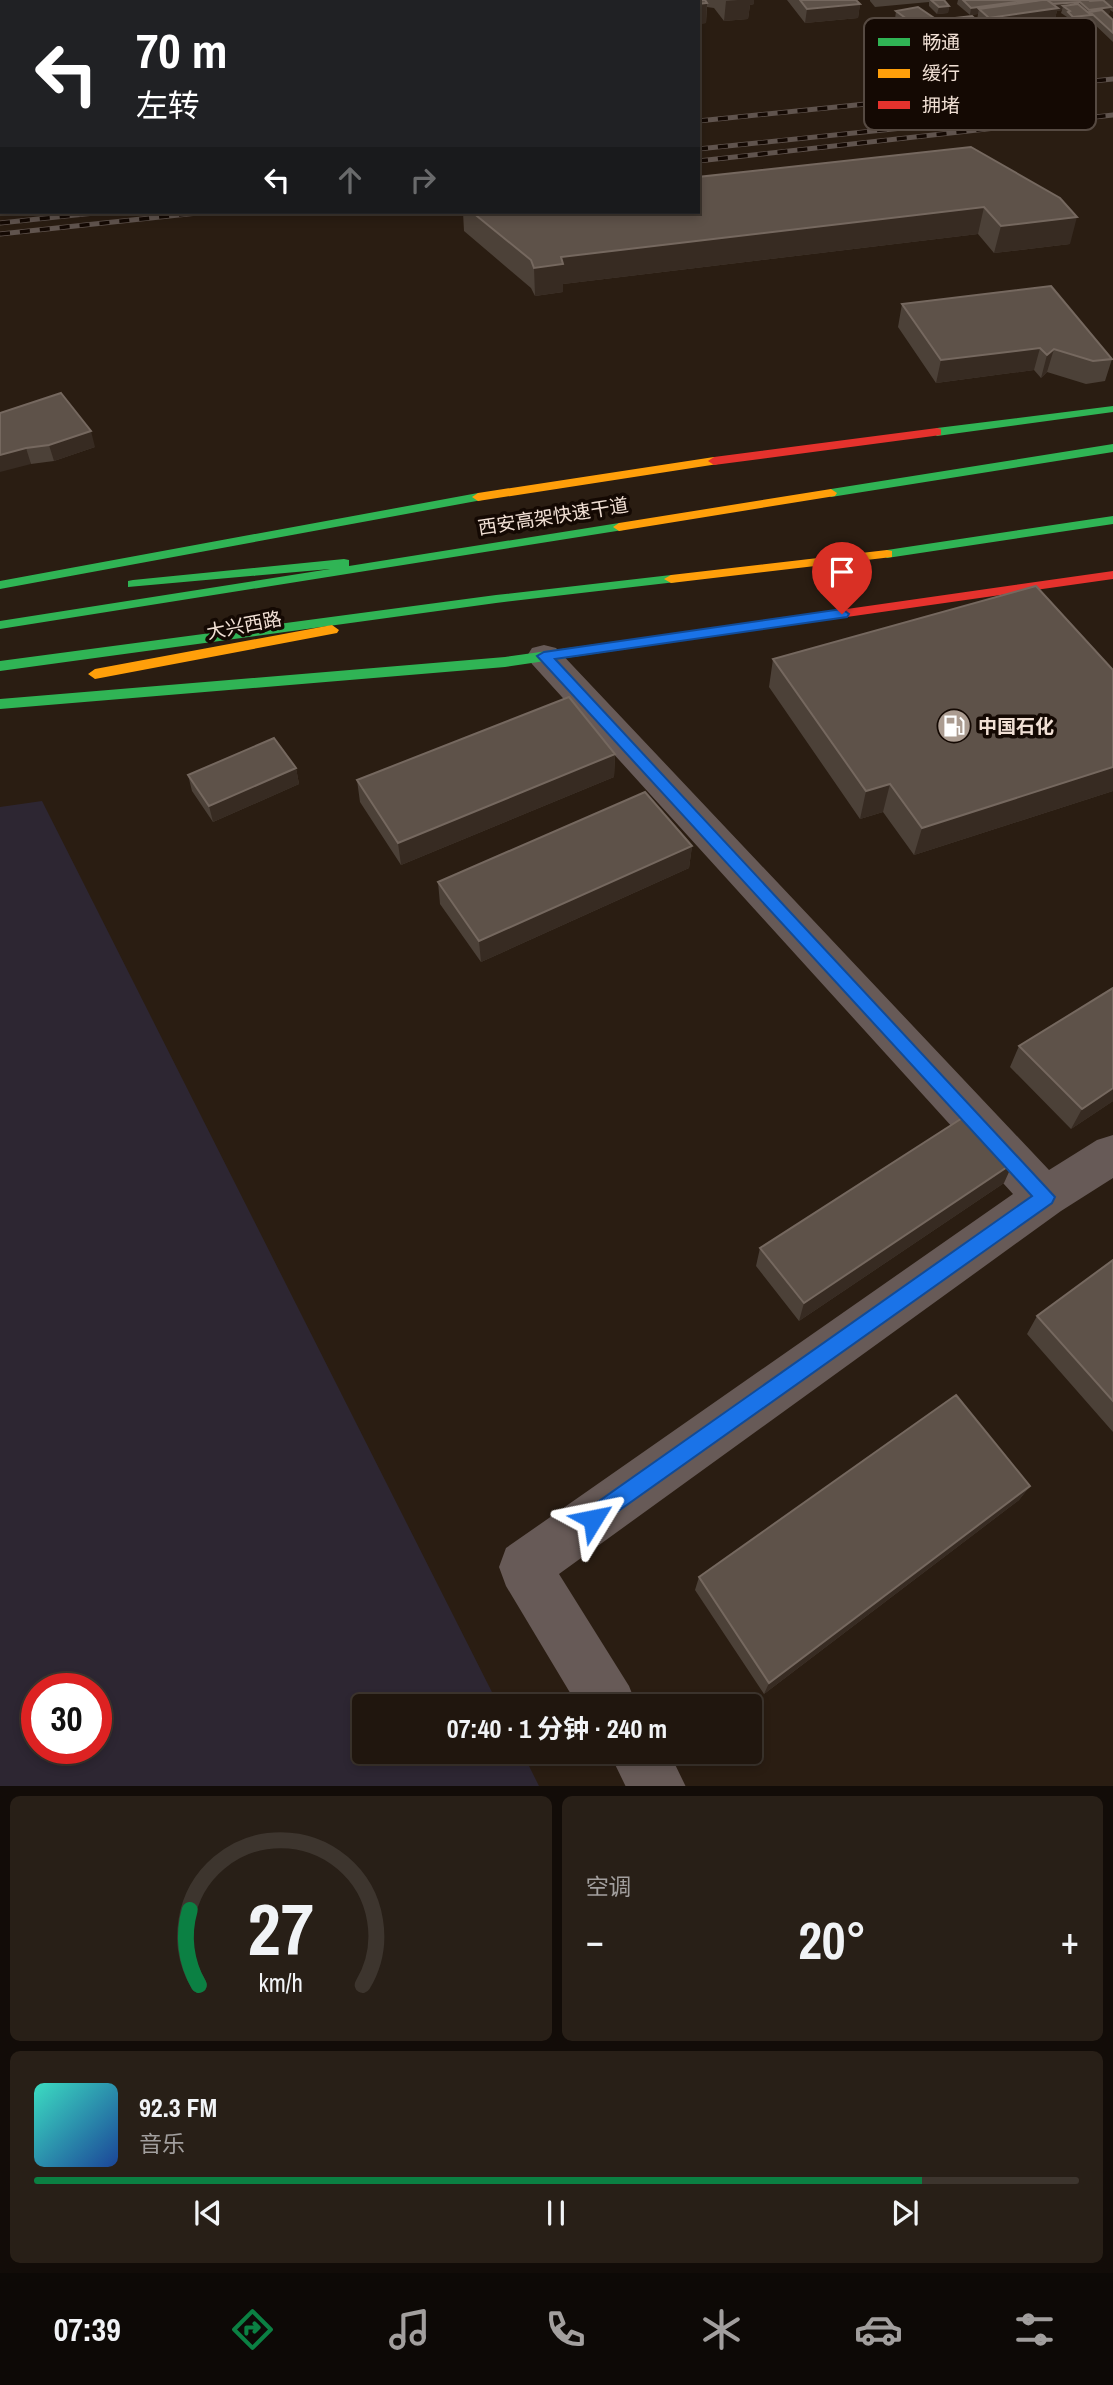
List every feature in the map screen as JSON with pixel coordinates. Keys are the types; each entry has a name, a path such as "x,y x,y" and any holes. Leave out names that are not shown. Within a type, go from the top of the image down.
{"main road":[{"path":"0,586 430,506 657,469 1113,409"},
{"name":"西安高架快速干道","path":"0,625 1113,448"},
{"path":"0,666 496,599 926,549 1113,520"},
{"path":"115,586 475,550"},
{"path":"0,704 505,662 1113,575"},
{"path":"0,597 62,591"},
{"name":"大兴西路","path":"75,678 496,599"},
{"path":"0,690 25,686"}],"street":[{"path":"544,656 1045,1197"},
{"path":"602,1694 525,1567 1045,1197 1113,1154"},
{"path":"644,1764 657,1786"}],"shaded area":[{"path":"42,801 493,1694 352,1694 352,1764 528,1764 539,1786 0,1786 0,807"}],"building":[{"path":"800,0 856,0 860,4 807,9"},
{"path":"931,0 944,0 949,6 939,7"},
{"path":"963,0 1035,0 1036,1 971,8"},
{"path":"1047,0 1058,8 989,18 979,9"},
{"path":"1047,0 1103,0 1111,7 1089,10 1080,2 1053,4"},
{"path":"1078,4 1091,15 1073,17 1063,6"},
{"path":"918,7 934,18 905,18 896,11"},
{"path":"1102,10 1113,20 1113,33 1090,12"},
{"path":"971,147 1060,198 1077,217 1001,226 984,207 561,257 563,264 534,268 531,260 474,214 700,214 700,177"},
{"path":"1051,286 1112,359 1093,361 1054,349 1047,355 1040,348 941,360 902,304"},
{"path":"61,393 91,431 49,445 0,455 0,413"},
{"name":"中国石化","path":"1036,586 1113,670 1113,767 922,828 890,784 866,791 773,659"},
{"path":"569,697 615,754 398,843 357,780"},
{"path":"274,738 296,768 209,806 188,775"},
{"path":"645,792 692,846 479,941 438,882"},
{"path":"1113,988 1113,1088 1082,1109 1019,1046"},
{"path":"967,1115 1013,1163 804,1303 760,1248"},
{"path":"1113,1260 1113,1401 1037,1316"},
{"path":"956,1395 1030,1486 769,1683 699,1577"}],"railway":[{"path":"1096,81 1113,79"},
{"path":"700,121 864,104"},
{"path":"1096,117 1113,115"},
{"path":"700,149 883,130"},
{"path":"700,161 978,130"},
{"path":"0,223 85,214"},
{"path":"0,234 188,214"}],"traffic: fast":[{"path":"937,432 1113,409"},
{"path":"831,493 1113,448"},
{"path":"0,585 478,497"},
{"path":"887,554 1113,520"},
{"path":"0,625 619,527"},
{"path":"133,584 344,563"},
{"path":"0,666 496,599 671,579"},
{"path":"0,704 505,662 784,622"}],"traffic: slow":[{"path":"478,497 714,461"},
{"path":"619,527 831,493"},
{"path":"671,579 887,554"},
{"path":"95,674 332,630"}],"traffic: jam":[{"path":"714,461 937,432"},
{"path":"784,622 1113,575"}],"place":[{"name":"中国石化","path":"954,726"}],"route":[{"path":"593,1519 1045,1197 544,656 842,614"}]}
